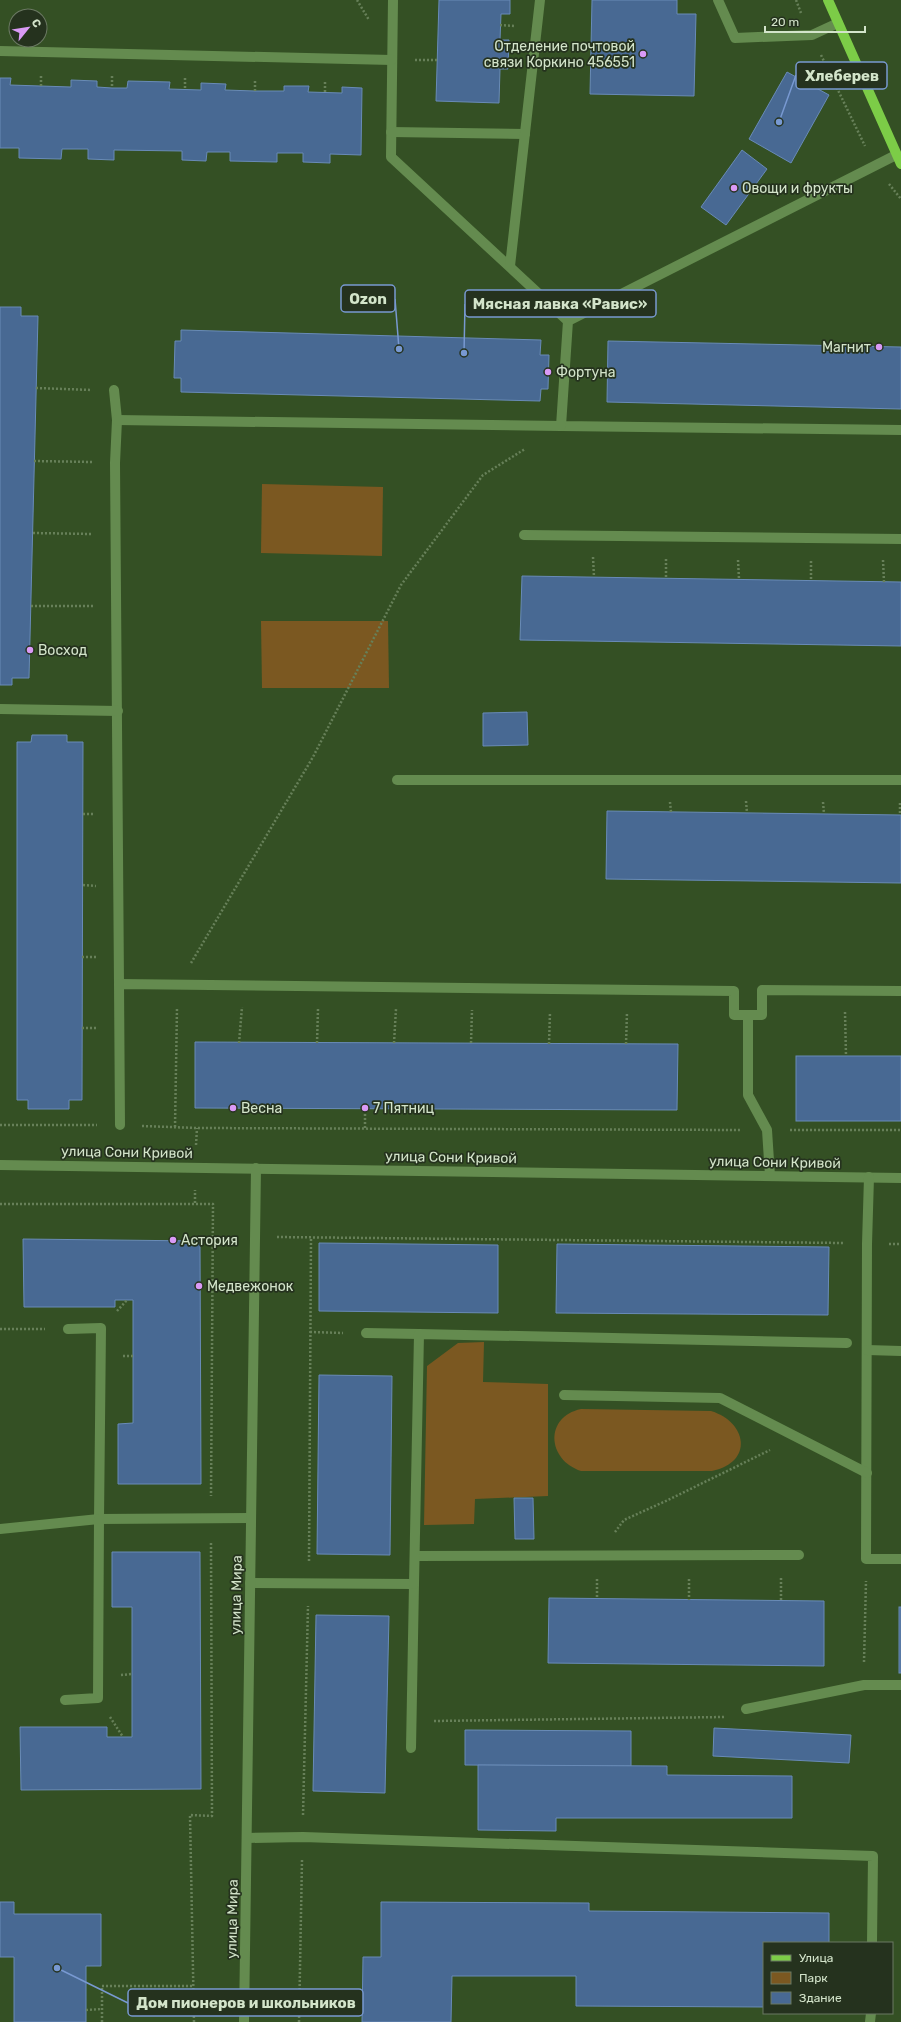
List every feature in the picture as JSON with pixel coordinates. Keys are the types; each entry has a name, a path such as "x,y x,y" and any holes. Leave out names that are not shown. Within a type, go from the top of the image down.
{"main road":[{"path":"828,0 898,160"}],"street":[{"path":"393,0 391,157 568,321"},
{"path":"510,266 540,0"},
{"path":"718,0 734,38 812,35 838,23"},
{"path":"0,52 392,60"},
{"path":"391,132 525,134"},
{"path":"568,321 875,166 898,160"},
{"path":"561,426 568,321"},
{"path":"114,390 117,420 115,463 120,1125"},
{"path":"117,420 901,430"},
{"path":"524,535 901,538"},
{"path":"0,709 118,711"},
{"path":"397,780 901,780"},
{"path":"119,984 627,991 734,991 734,1015 762,1015 762,990 901,991"},
{"path":"748,1015 748,1095 767,1130 770,1176"},
{"name":"улица Сони Кривой","path":"0,1164 901,1178"},
{"name":"улица Мира","path":"244,2022 256,1168"},
{"path":"869,1177 867,1244 866,1559 901,1559"},
{"path":"65,1700 98,1698 101,1328 68,1329"},
{"path":"366,1333 847,1344"},
{"path":"411,1748 419,1334"},
{"path":"867,1350 901,1351"},
{"path":"564,1395 720,1398 867,1473"},
{"path":"0,1530 99,1519 250,1518"},
{"path":"415,1556 799,1555"},
{"path":"250,1583 414,1584"},
{"path":"746,1709 864,1685 901,1685"},
{"path":"247,1838 303,1837 874,1856 872,1942"}],"path":[{"path":"796,0 875,166 901,200"},
{"path":"36,388 114,390"},
{"path":"175,1127 178,985 313,757 401,585 483,475 528,446"},
{"path":"34,461 115,463"},
{"path":"33,533 116,535"},
{"path":"31,606 117,607"},
{"path":"239,1043 243,986"},
{"path":"317,1043 320,987"},
{"path":"394,1043 397,988"},
{"path":"471,1043 473,989"},
{"path":"549,1044 550,990"},
{"path":"626,1044 627,991"},
{"path":"845,991 846,1056"},
{"path":"365,1108 365,1128"},
{"path":"0,1125 901,1130"},
{"path":"255,1237 901,1244"},
{"path":"299,2022 308,1584 311,1238"},
{"path":"0,1330 68,1329"},
{"path":"310,1332 366,1333"},
{"path":"596,1556 624,1520 668,1500 795,1437"},
{"path":"864,1685 866,1559"},
{"path":"411,1721 724,1717 746,1709"},
{"path":"102,2022 102,1986 193,1986"},
{"path":"300,2005 362,2006"},
{"path":"86,2010 102,2009"}],"green space":[{"path":"262,484 383,487 382,556 261,553"},
{"path":"261,621 388,621 389,688 262,688"},
{"path":"484,1342 483,1382 548,1384 548,1496 475,1499 474,1524 424,1525 427,1366 458,1343"},
{"path":"581,1409 711,1411 723,1416 738,1432 741,1442 740,1451 735,1459 725,1466 712,1471 581,1471 570,1466 561,1458 556,1449 554,1439 556,1429 561,1421 569,1414"}],"building":[{"path":"439,0 510,0 510,14 501,14 500,40 509,40 508,69 500,69 499,103 436,101"},
{"name":"Отделение почтовой связи Коркино 456551","path":"592,0 677,0 677,14 696,14 694,96 590,94"},
{"path":"787,72 829,95 791,163 749,139"},
{"path":"0,78 11,78 10,85 71,87 71,80 97,81 97,87 112,88 127,88 128,81 170,82 169,89 201,90 201,83 226,84 225,90 255,91 284,91 284,86 309,86 308,92 342,93 342,87 362,88 361,155 330,154 330,163 303,162 303,153 277,153 277,162 230,161 230,152 207,152 206,161 182,160 182,151 114,150 114,160 88,159 88,149 62,149 61,159 19,158 19,148 0,148"},
{"name":"Овощи и фрукты","path":"742,150 767,169 726,225 701,207"},
{"path":"0,307 21,307 21,316 38,316 29,678 12,678 12,685 0,685"},
{"path":"181,330 541,340 540,355 549,355 548,389 541,389 540,401 181,392 181,378 174,378 175,341 181,341"},
{"path":"608,341 901,347 901,409 607,402"},
{"path":"522,576 901,582 901,646 520,640"},
{"path":"527,712 528,745 483,746 483,713"},
{"path":"32,735 67,735 67,742 83,742 82,1100 69,1100 69,1109 28,1109 28,1100 17,1100 17,742 31,742"},
{"path":"607,811 901,815 901,883 606,879"},
{"path":"195,1042 678,1044 677,1110 195,1108"},
{"path":"796,1056 901,1056 901,1121 796,1121"},
{"path":"23,1239 200,1241 201,1484 118,1484 118,1424 133,1423 133,1300 115,1300 115,1307 24,1307"},
{"path":"319,1243 498,1245 498,1313 319,1311"},
{"path":"557,1244 829,1247 828,1315 556,1313"},
{"path":"319,1375 392,1376 390,1555 317,1554"},
{"path":"514,1498 533,1498 534,1539 515,1539"},
{"path":"112,1552 200,1552 201,1789 21,1790 20,1727 107,1727 107,1737 132,1737 132,1607 112,1607"},
{"path":"549,1598 824,1601 824,1666 548,1663"},
{"path":"899,1607 901,1607 901,1673 899,1673"},
{"path":"316,1615 389,1616 385,1793 313,1791"},
{"path":"714,1728 851,1735 849,1763 713,1756"},
{"path":"465,1730 631,1731 631,1766 465,1765"},
{"path":"478,1765 667,1766 667,1775 792,1776 792,1818 556,1818 556,1831 478,1830"},
{"path":"0,1902 14,1902 14,1914 101,1914 101,1966 86,1966 86,2022 14,2022 14,1957 0,1957"},
{"path":"381,1902 589,1903 589,1911 829,1913 829,1942 763,1942 763,2007 576,2006 576,1976 452,1976 451,2022 362,2022 363,1957 381,1957"}],"place":[{"name":"Отделение почтовой связи Коркино 456551","path":"643,54"},
{"name":"Хлеберев","path":"779,122"},
{"name":"Овощи и фрукты","path":"734,188"},
{"name":"Магнит","path":"879,347"},
{"name":"Ozon","path":"399,349"},
{"name":"Мясная лавка «Равис»","path":"464,353"},
{"name":"Фортуна","path":"548,372"},
{"name":"Восход","path":"30,650"},
{"name":"Весна","path":"233,1108"},
{"name":"7 Пятниц","path":"365,1108"},
{"name":"Астория","path":"173,1240"},
{"name":"Медвежонок","path":"199,1286"},
{"name":"Дом пионеров и школьников","path":"57,1968"}]}
